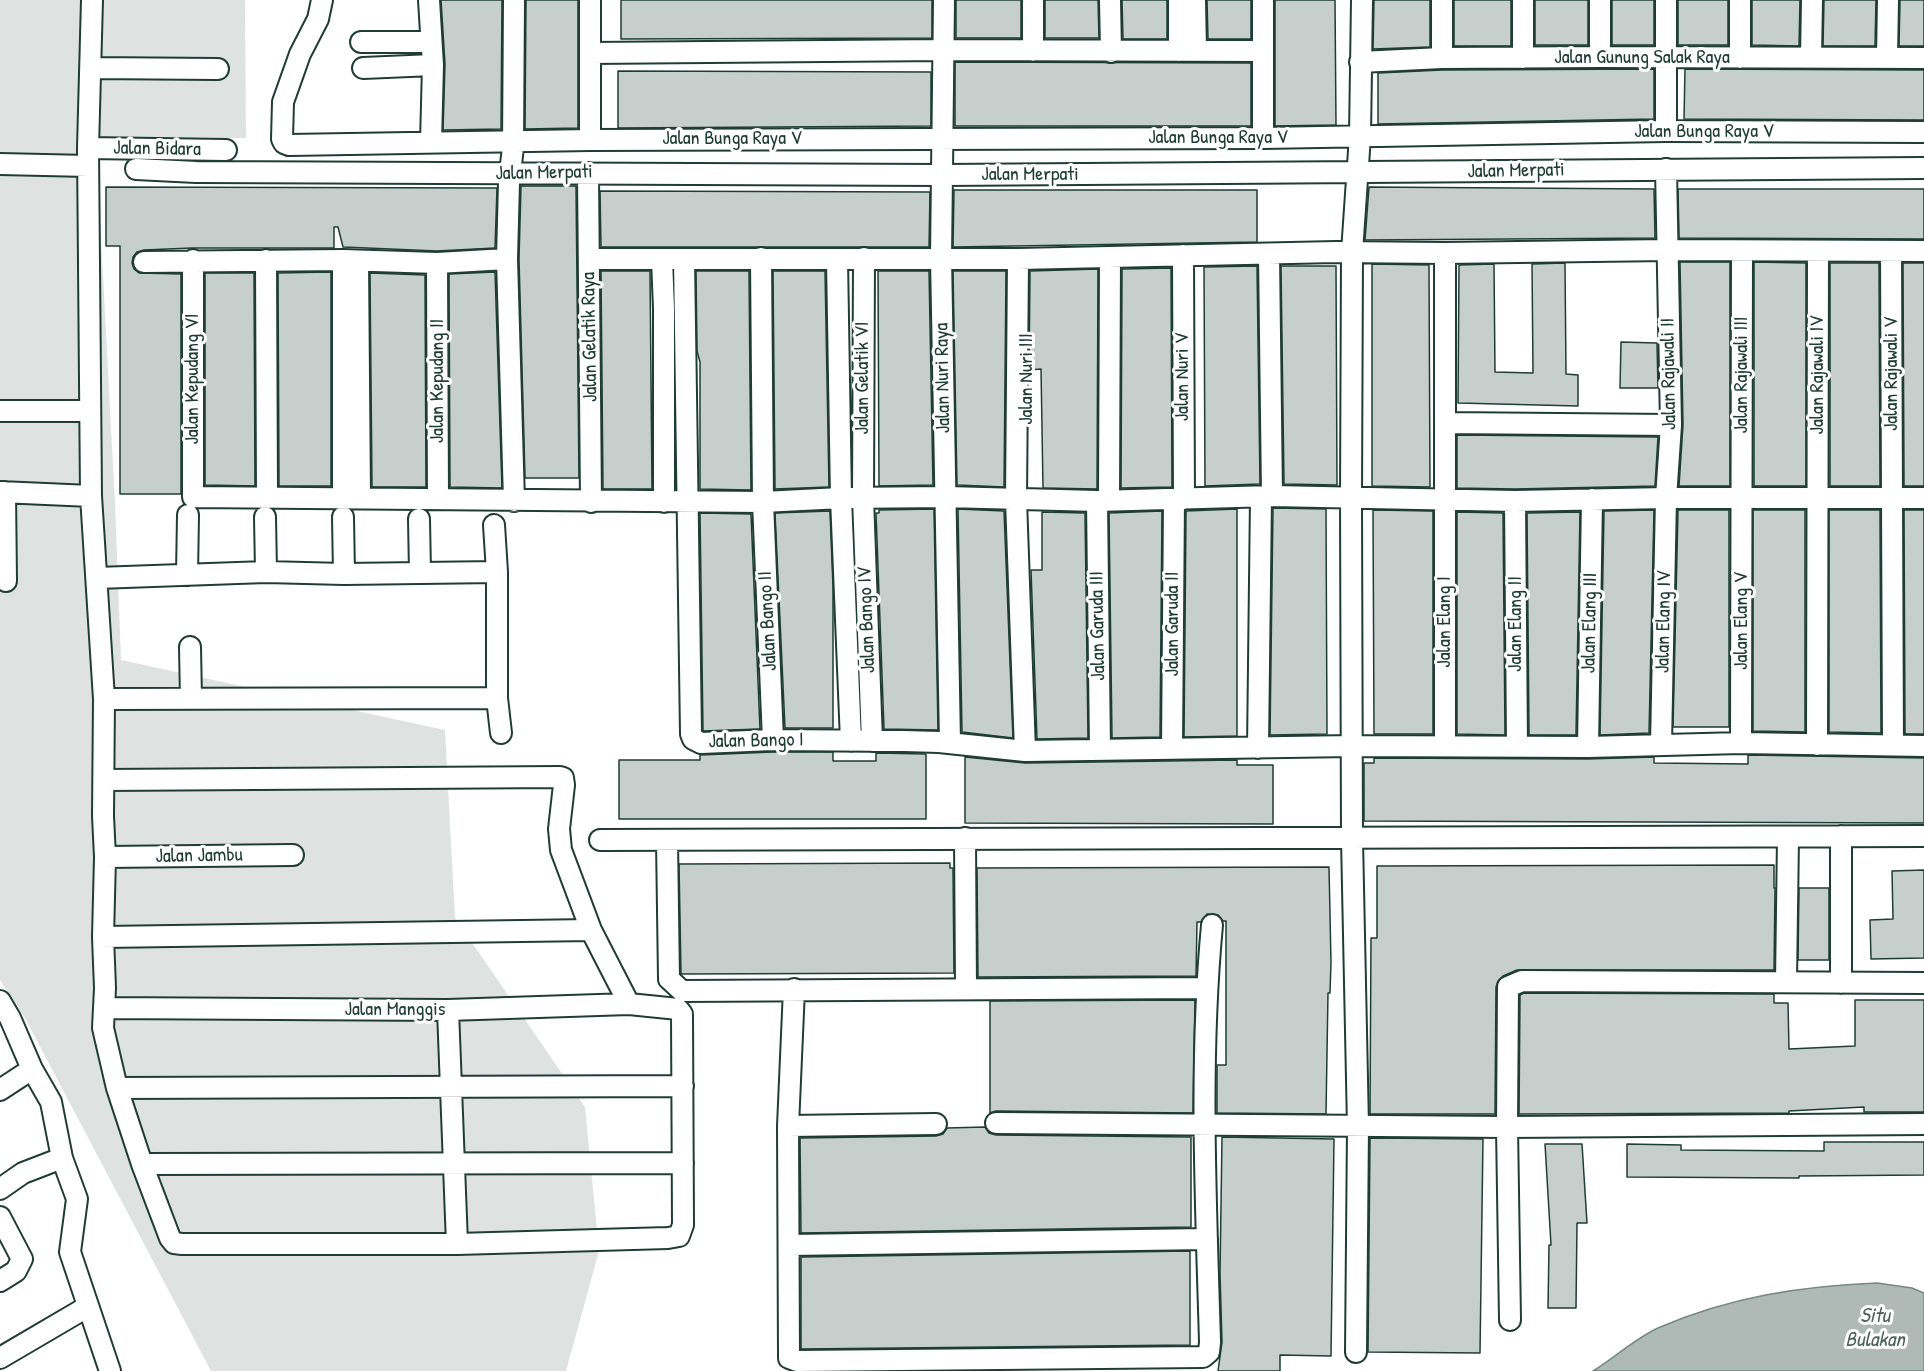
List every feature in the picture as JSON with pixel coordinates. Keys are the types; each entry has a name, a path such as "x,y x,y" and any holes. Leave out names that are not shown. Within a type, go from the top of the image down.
{"street":[{"path":"92,0 88,157 90,411 91,496 104,699 103,1028 117,1088 170,1238 174,1243 457,1244 668,1238 679,1236 683,1225 683,1086 117,1088"},
{"name":"Jalan Bunga Raya V","path":"322,0 318,20 300,54 283,102 282,139 284,143 296,145 590,140 1263,138 1666,131 1924,132"},
{"path":"429,0 433,65 431,142"},
{"path":"514,0 513,142 507,259 514,501"},
{"path":"590,0 590,140"},
{"name":"Jalan Nuri Raya","path":"944,0 941,258 950,743"},
{"path":"1020,0 1027,51"},
{"path":"1027,51 1033,0"},
{"path":"1110,0 1111,52"},
{"path":"1179,0 1187,51"},
{"path":"1187,51 1195,0"},
{"path":"1263,0 1263,138"},
{"path":"1356,1352 1358,1127 1352,838 1352,252 1360,136 1362,0"},
{"path":"1442,0 1442,58"},
{"path":"1523,0 1523,58"},
{"path":"1600,0 1600,57"},
{"path":"1666,0 1666,131"},
{"path":"1740,0 1740,58"},
{"path":"1811,57 1812,0"},
{"path":"1887,58 1888,0"},
{"path":"361,42 430,42"},
{"path":"590,53 944,50 1263,51"},
{"name":"Jalan Gunung Salak Raya","path":"1360,62 1442,58 1924,58"},
{"path":"363,68 433,65"},
{"path":"91,68 218,69"},
{"name":"Jalan Bidara","path":"0,164 226,150"},
{"name":"Jalan Merpati","path":"136,169 196,172 943,175 1924,168"},
{"name":"Jalan Rajawali II","path":"1666,169 1671,425 1666,498"},
{"name":"Jalan Gelatik Raya","path":"588,173 591,502"},
{"name":"Jalan Rajawali III","path":"1742,251 1742,498"},
{"name":"Jalan Rajawali IV","path":"1817,745 1818,251"},
{"name":"Jalan Rajawali V","path":"1891,251 1893,745"},
{"path":"589,259 1022,259 1352,252 1924,251"},
{"name":"Jalan Elang I","path":"1445,253 1445,746"},
{"path":"1258,748 1266,496 1269,254"},
{"name":"Jalan Garuda II","path":"1172,748 1185,499 1188,255"},
{"name":"Jalan Garuda III","path":"1100,750 1103,500 1110,257"},
{"name":"Jalan Bango II","path":"761,258 763,502 773,740"},
{"name":"Jalan Gelatik VI","path":"863,498 864,258"},
{"path":"144,262 266,260 437,263 507,259"},
{"path":"662,259 664,502"},
{"path":"684,259 687,501"},
{"path":"837,259 842,498 851,741"},
{"name":"Jalan Nuri III","path":"1022,259 1025,751"},
{"name":"Jalan Kepudang VI","path":"187,575 191,506 193,260"},
{"path":"266,260 267,497"},
{"path":"344,574 349,504 350,261"},
{"name":"Jalan Kepudang II","path":"437,263 438,499"},
{"path":"664,309 686,308"},
{"path":"0,411 90,411"},
{"path":"1446,423 1671,425"},
{"path":"6,581 3,492 91,496"},
{"path":"191,506 267,497 349,504 438,499 763,502 842,498 946,497 1103,500 1266,496 1515,501 1666,498 1924,498"},
{"name":"Jalan Bango IV","path":"863,498 872,741"},
{"name":"Jalan Elang IV","path":"1661,745 1666,498"},
{"name":"Jalan Elang V","path":"1741,743 1742,498"},
{"name":"Jalan Elang III","path":"1588,747 1593,499"},
{"name":"Jalan Bango I","path":"687,501 691,735 693,739 700,742 773,740 950,743 1025,751 1352,746 1588,747 1741,743 1924,746"},
{"name":"Jalan Elang II","path":"1515,501 1517,746"},
{"path":"265,517 266,572"},
{"path":"419,519 420,573"},
{"path":"494,525 497,698 501,733"},
{"path":"98,578 266,572 344,574 496,572"},
{"path":"190,647 191,699"},
{"path":"104,699 497,698"},
{"path":"104,780 563,778 559,829 561,850 591,930 629,1004"},
{"path":"1841,836 1841,984"},
{"path":"600,840 1924,836"},
{"path":"1786,982 1788,837"},
{"path":"964,838 966,989"},
{"path":"667,840 669,979 677,988 689,992 794,989 1206,988"},
{"name":"Jalan Jambu","path":"105,857 293,855"},
{"path":"794,989 788,1126 789,1358 791,1360 1203,1357 1209,1353 1210,1342 1203,1124 1206,988 1212,925"},
{"path":"103,937 591,930"},
{"path":"1510,1320 1507,1127 1508,987 1522,981 1924,983"},
{"name":"Jalan Manggis","path":"104,1008 448,1010 629,1004 669,1006 678,1009 682,1014 683,1086"},
{"path":"1,1005 51,1102 62,1158 77,1199 70,1252 110,1371"},
{"path":"448,1010 457,1244"},
{"path":"0,1090 32,1069"},
{"path":"996,1123 1358,1127 1924,1124"},
{"path":"788,1126 936,1124"},
{"path":"0,1189 23,1173 62,1158"},
{"path":"142,1164 683,1163"},
{"path":"0,1217 21,1259 16,1271 0,1281"},
{"path":"789,1245 1207,1239"},
{"path":"0,1359 87,1307"}],"shaded area":[{"path":"0,0 245,0 246,138 96,141 121,660 445,730 455,918 585,1107 599,1251 566,1371 211,1371 26,1020 0,980"}],"water":[{"name":"Situ Bulakan","path":"1877,1283 1912,1288 1924,1293 1924,1371 1593,1371 1650,1332 1711,1308 1793,1290"}],"building":[{"path":"441,0 502,0 501,129 443,130 445,64"},
{"path":"526,0 578,0 578,128 525,129"},
{"path":"621,0 932,0 932,38 621,39"},
{"path":"956,0 1021,0 1021,38 956,38"},
{"path":"1045,0 1098,0 1099,38 1045,38"},
{"path":"1122,0 1167,0 1167,39 1123,39"},
{"path":"1207,0 1251,0 1251,39 1208,39"},
{"path":"1275,0 1335,0 1336,125 1275,126"},
{"path":"1374,0 1430,0 1430,47 1373,49"},
{"path":"1454,0 1511,0 1511,46 1454,46"},
{"path":"1535,0 1588,0 1588,45 1535,45"},
{"path":"1612,0 1654,0 1654,45 1612,45"},
{"path":"1678,0 1728,0 1728,45 1678,45"},
{"path":"1752,0 1800,0 1799,46 1752,45"},
{"path":"1824,0 1876,0 1875,46 1823,46"},
{"path":"1900,0 1924,0 1924,46 1899,46"},
{"path":"955,62 1251,63 1251,126 955,126"},
{"path":"1654,69 1654,119 1378,124 1378,73 1442,70"},
{"path":"1685,69 1924,70 1924,120 1684,119"},
{"path":"618,71 931,72 931,126 618,128"},
{"path":"521,186 576,186 579,478 525,478 519,259"},
{"path":"106,187 497,188 495,248 437,251 343,247 338,227 334,227 334,248 192,248 137,252 132,263 134,269 139,273 181,274 181,494 120,494 120,246 106,246"},
{"path":"1369,187 1654,189 1655,238 1365,240"},
{"path":"1678,189 1924,189 1924,239 1679,238"},
{"path":"954,190 1257,190 1257,242 953,247"},
{"path":"600,191 930,192 929,247 601,247"},
{"path":"1680,262 1730,262 1730,486 1679,486 1683,425"},
{"path":"1754,262 1806,263 1806,486 1754,486"},
{"path":"1565,263 1566,374 1578,375 1578,406 1458,403 1459,265 1494,264 1495,372 1533,373 1532,264"},
{"path":"1830,263 1879,263 1880,486 1830,486"},
{"path":"1903,263 1924,263 1924,486 1904,486"},
{"path":"1372,264 1429,265 1430,487 1372,486"},
{"path":"1257,266 1260,484 1205,486 1204,267"},
{"path":"1281,266 1336,266 1337,485 1284,484"},
{"path":"1171,268 1172,487 1121,488 1122,269"},
{"path":"1098,269 1097,489 1043,488 1041,369 1029,370 1030,271"},
{"path":"601,271 650,271 652,489 603,489"},
{"path":"696,271 749,271 751,490 700,489 700,362 697,351"},
{"path":"773,271 825,271 829,487 775,489"},
{"path":"878,271 929,271 933,485 879,486"},
{"path":"953,271 1006,271 1004,487 957,485"},
{"path":"331,272 331,486 279,486 278,273"},
{"path":"495,272 502,488 450,487 449,274"},
{"path":"205,273 254,273 255,486 205,485"},
{"path":"370,273 425,275 426,487 372,487"},
{"path":"1621,342 1657,343 1658,388 1620,388"},
{"path":"1457,435 1658,437 1655,486 1457,488"},
{"path":"1273,508 1326,509 1327,734 1270,735"},
{"path":"934,509 938,730 884,729 876,513 879,513 879,510"},
{"path":"958,509 1004,511 1013,738 962,732"},
{"path":"1237,509 1237,736 1184,737 1186,511"},
{"path":"1373,510 1433,511 1433,734 1374,734"},
{"path":"1654,510 1649,733 1600,735 1604,511"},
{"path":"1678,510 1729,510 1729,727 1673,727"},
{"path":"1753,510 1805,510 1805,732 1753,731"},
{"path":"1829,510 1880,510 1881,733 1829,732"},
{"path":"1904,510 1924,510 1924,734 1905,734"},
{"path":"830,511 833,587 833,728 785,728 775,513"},
{"path":"1162,511 1160,737 1112,738 1109,513"},
{"path":"1042,512 1085,513 1088,738 1037,739 1031,570 1042,570"},
{"path":"1457,512 1503,513 1505,735 1457,734"},
{"path":"1580,512 1576,735 1529,735 1527,513"},
{"path":"700,513 751,514 760,729 703,731"},
{"path":"833,752 833,761 876,761 876,753 926,754 926,819 619,819 619,760 700,760 700,755"},
{"path":"1748,755 1924,758 1924,823 1364,821 1364,763 1374,763 1374,758 1654,757 1654,763 1748,764"},
{"path":"965,757 1025,763 1237,760 1237,765 1273,765 1273,824 965,823"},
{"path":"950,863 950,868 953,868 954,973 681,974 679,864"},
{"path":"1774,865 1774,970 1517,970 1503,976 1496,987 1495,1114 1370,1114 1371,938 1377,938 1377,866"},
{"path":"1329,867 1331,962 1330,993 1328,993 1326,1114 1217,1113 1217,1065 1226,1065 1226,921 1218,915 1207,914 1201,922 1197,922 1196,976 978,977 977,868"},
{"path":"1924,870 1924,958 1871,959 1870,920 1893,919 1892,871"},
{"path":"1799,888 1829,888 1829,960 1798,960"},
{"path":"1524,993 1774,994 1774,1003 1788,1003 1789,1049 1855,1046 1855,1000 1924,1000 1924,1112 1864,1112 1864,1107 1789,1111 1789,1113 1519,1114 1520,995"},
{"path":"1195,1000 1193,1113 996,1111 990,1113 990,1001"},
{"path":"985,1127 989,1133 996,1135 1191,1137 1191,1227 801,1233 800,1138 936,1136 943,1134 947,1128"},
{"path":"1222,1137 1334,1139 1331,1356 1280,1355 1280,1371 1218,1371 1222,1342 1220,1274"},
{"path":"1370,1138 1483,1139 1480,1353 1368,1352"},
{"path":"1824,1142 1924,1142 1924,1175 1799,1176 1799,1178 1627,1177 1627,1144 1681,1145 1681,1150 1824,1151"},
{"path":"1545,1144 1582,1144 1587,1223 1577,1223 1576,1308 1548,1308 1549,1245 1551,1245"},
{"path":"1190,1251 1190,1345 801,1349 801,1257"}]}
